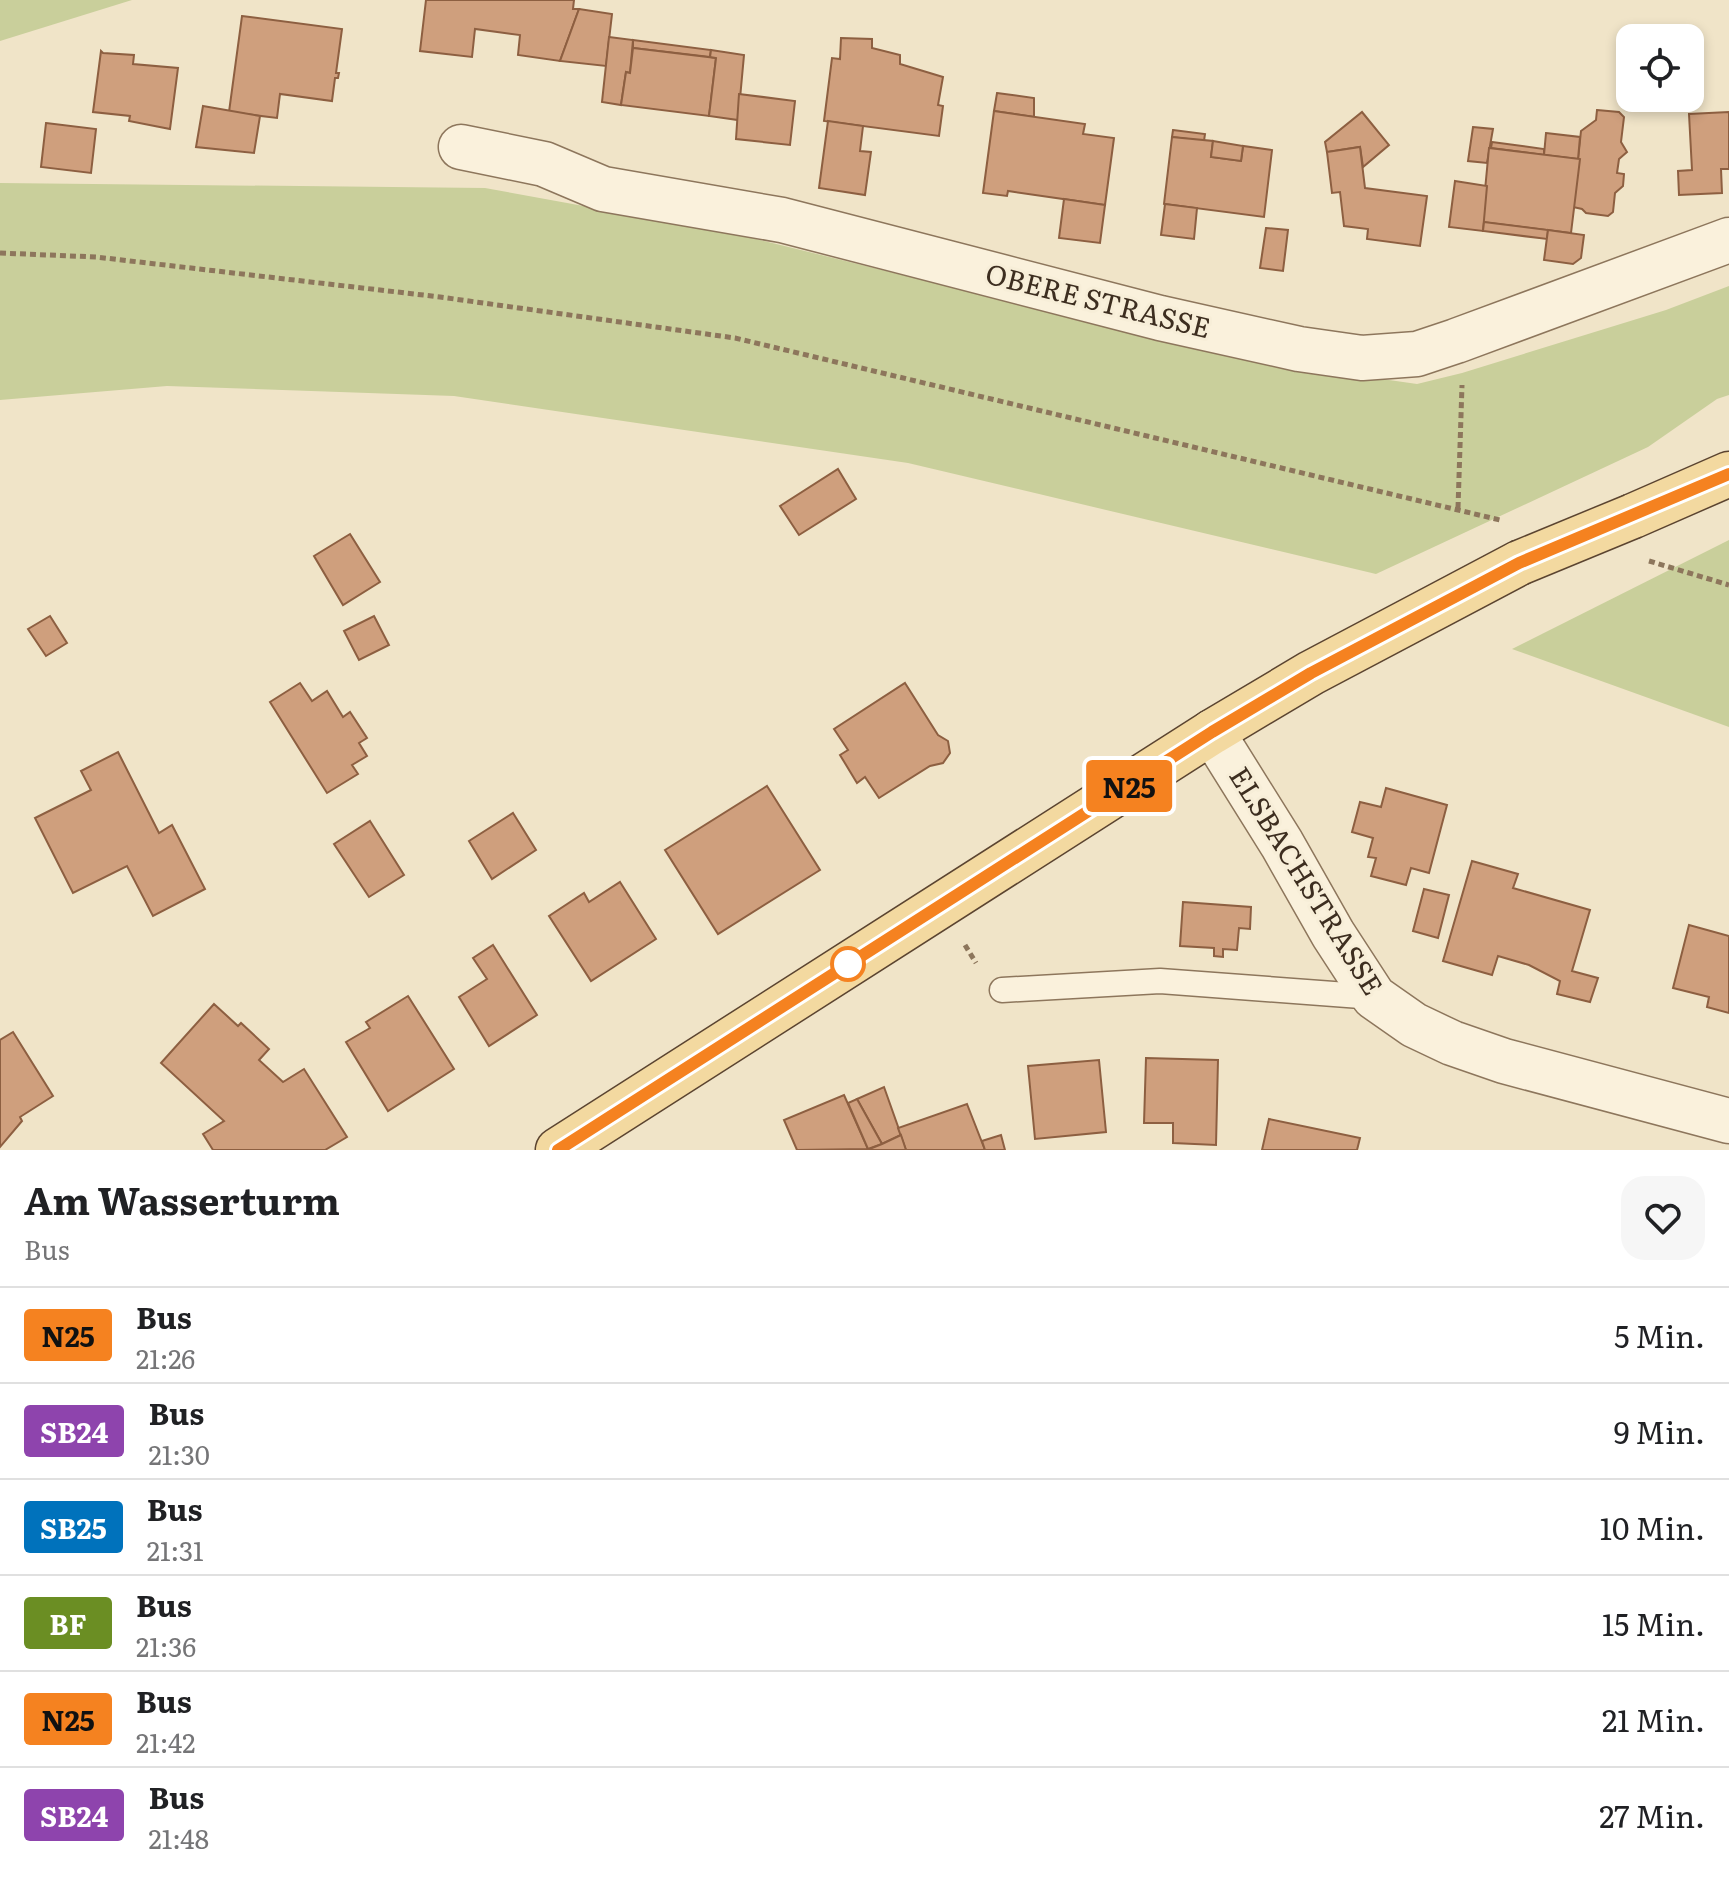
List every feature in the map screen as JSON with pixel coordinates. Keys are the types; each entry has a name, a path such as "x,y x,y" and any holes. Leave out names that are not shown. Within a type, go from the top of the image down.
{"main road":[{"path":"558,1150 1212,732 1311,673 1519,563 1636,537 1729,474"}],"street":[{"name":"OBERE STRASSE","path":"461,147 544,164 603,189 782,220 1160,318 1299,349 1362,358 1417,354 1729,240"},
{"name":"ELSBACHSTRASSE","path":"1212,732 1374,997 1414,1025 1452,1043 1504,1061 1729,1121"}],"lane":[{"path":"1002,990 1160,981 1374,997"}],"path":[{"path":"0,253 143,262 440,297 735,338 1503,521"},
{"path":"1456,341 1462,373 1458,508"},
{"path":"1636,537 1729,585"}],"green space":[{"path":"0,0 132,0 0,41"},
{"path":"0,183 485,188 732,233 1243,359 1417,384 1666,310 1729,286 1729,395 1717,399 1648,447 1376,574 908,463 454,396 167,386 0,400"},
{"path":"1729,540 1729,727 1512,649"}],"building":[{"path":"426,0 574,0 573,9 579,9 560,61 518,55 520,35 475,29 472,57 420,51"},
{"path":"579,9 612,14 606,66 560,61"},
{"path":"242,16 342,29 336,73 339,73 335,78 332,101 280,94 277,118 229,112"},
{"path":"609,37 633,40 630,73 626,72 621,105 602,102"},
{"path":"841,38 872,39 872,48 900,55 900,64 943,77 938,105 943,106 939,136 824,121 832,58 840,59"},
{"path":"633,40 711,50 710,57 633,48"},
{"path":"633,48 716,58 709,116 621,105"},
{"path":"711,50 744,55 738,120 709,116 716,58 710,57"},
{"path":"101,51 134,55 133,64 178,68 170,129 129,121 130,116 93,112"},
{"path":"997,93 1034,98 1034,117 994,111"},
{"path":"739,94 795,101 790,145 736,139"},
{"path":"203,106 260,116 254,153 196,147"},
{"path":"1597,110 1619,112 1624,117 1621,142 1627,152 1619,159 1617,173 1624,174 1623,186 1615,193 1613,212 1608,216 1586,213 1573,207 1581,131 1596,120"},
{"path":"994,111 1085,124 1083,134 1114,138 1105,205 1008,191 1007,196 983,193"},
{"path":"1362,112 1389,145 1363,167 1360,147 1327,152 1325,142"},
{"path":"1729,112 1729,169 1721,169 1722,193 1679,195 1678,171 1692,170 1689,114"},
{"path":"828,121 863,126 860,151 871,152 865,195 819,188"},
{"path":"46,123 96,129 91,173 41,167"},
{"path":"1473,127 1493,129 1487,163 1468,161"},
{"path":"1173,130 1205,134 1204,141 1172,137"},
{"path":"1546,133 1580,137 1578,159 1544,155"},
{"path":"1172,137 1213,141 1211,157 1241,161 1243,146 1272,150 1264,217 1164,204"},
{"path":"1213,141 1243,146 1241,161 1211,157"},
{"path":"1492,142 1544,149 1544,155 1491,148"},
{"path":"1360,147 1365,188 1427,196 1420,246 1367,239 1368,229 1344,226 1340,192 1332,193 1327,152"},
{"path":"1489,148 1580,159 1571,233 1482,222"},
{"path":"1455,181 1487,186 1483,231 1449,227"},
{"path":"1064,199 1105,205 1100,243 1059,238"},
{"path":"1165,204 1197,208 1194,239 1161,235"},
{"path":"1484,222 1548,230 1547,239 1483,231"},
{"path":"1266,228 1288,230 1283,271 1260,268"},
{"path":"1548,230 1584,235 1581,258 1573,264 1544,260"},
{"path":"838,469 856,499 799,535 780,506"},
{"path":"350,534 380,582 343,605 314,556"},
{"path":"50,616 67,643 46,656 28,629"},
{"path":"374,616 389,645 359,660 344,631"},
{"path":"300,683 312,701 327,691 343,717 350,712 367,738 359,743 367,756 352,765 358,774 327,793 270,702"},
{"path":"905,683 938,735 948,741 950,753 943,763 930,766 879,798 865,777 857,783 840,755 848,750 834,729"},
{"path":"118,752 159,833 172,825 205,889 153,916 127,866 73,893 35,818 91,790 81,771"},
{"path":"767,786 820,870 718,934 665,850"},
{"path":"1386,788 1447,805 1429,873 1411,868 1406,885 1371,876 1376,858 1368,857 1373,838 1352,832 1360,802 1381,807"},
{"path":"513,813 536,850 492,879 469,841"},
{"path":"370,821 404,875 369,897 334,844"},
{"path":"1472,861 1518,874 1513,888 1590,910 1572,971 1598,978 1590,1002 1557,994 1560,981 1529,965 1498,956 1492,975 1443,961"},
{"path":"620,882 656,939 591,981 549,916 584,893 589,902"},
{"path":"1424,889 1449,895 1438,938 1413,931"},
{"path":"1183,902 1251,907 1250,929 1239,928 1237,950 1223,949 1223,957 1214,956 1214,948 1180,946"},
{"path":"1689,925 1729,936 1729,1013 1707,1007 1709,997 1673,988"},
{"path":"493,945 537,1015 489,1046 459,997 487,979 473,958"},
{"path":"408,996 454,1069 388,1111 346,1042 370,1028 366,1022"},
{"path":"214,1004 269,1049 259,1060 283,1082 304,1069 347,1137 325,1150 213,1150 203,1134 224,1121 161,1063"},
{"path":"13,1032 53,1096 20,1117 22,1121 0,1147 0,1040"},
{"path":"1146,1058 1218,1060 1216,1145 1173,1143 1173,1123 1144,1123"},
{"path":"1099,1060 1106,1132 1035,1139 1028,1066"},
{"path":"884,1087 901,1135 882,1144 857,1099"},
{"path":"844,1095 868,1149 797,1150 784,1120"},
{"path":"857,1099 882,1144 868,1149 848,1103"},
{"path":"967,1104 985,1150 906,1150 898,1128"},
{"path":"1269,1119 1360,1138 1357,1150 1262,1150"},
{"path":"901,1135 906,1150 867,1150 882,1144"},
{"path":"1001,1135 1005,1150 985,1150 982,1141"}],"bus line":[{"name":"N25","path":"558,1150 1212,732 1311,673 1519,563 1729,474"}]}
